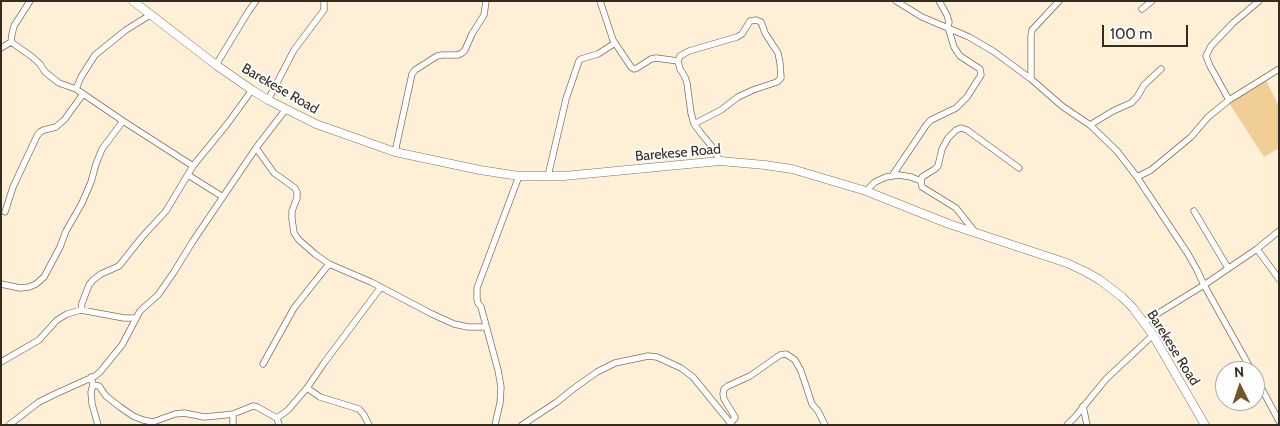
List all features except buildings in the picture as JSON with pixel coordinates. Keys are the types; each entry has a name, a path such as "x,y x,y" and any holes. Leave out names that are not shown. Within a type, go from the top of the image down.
{"main road":[{"name":"Barekese Road","path":"134,1 216,65 268,100 316,124 394,152 519,176 564,176 720,161 792,169 866,190 949,224 1067,263 1100,280 1133,308 1153,335 1205,425"}],"street":[{"path":"11,42 14,26 30,1"},
{"path":"216,65 256,1"},
{"path":"268,100 294,50 324,10 324,1"},
{"path":"394,152 412,74 437,56 458,55 465,50 484,14 486,1"},
{"path":"600,1 615,43 634,69 656,58 678,61"},
{"path":"896,1 922,17 948,27 993,51 1031,79 1062,106 1090,125 1117,151 1137,177 1188,254 1246,361"},
{"path":"892,176 927,124 956,108 967,97 982,75 980,69 960,56 954,48 947,16 939,1"},
{"path":"1031,79 1032,30 1060,1"},
{"path":"1142,9 1152,1"},
{"path":"1229,100 1206,56 1211,46 1259,1"},
{"path":"76,89 95,55 126,30 150,15"},
{"path":"694,124 753,90 777,82 781,78 782,73 778,53 765,33 761,22 756,20 750,21 742,34 737,38 689,51 680,56 678,61 687,83 694,124 713,148 720,161"},
{"path":"2,47 11,42"},
{"path":"11,42 31,56 59,83 76,89 193,166"},
{"path":"548,176 566,99 579,61 598,54 615,43"},
{"path":"1090,125 1131,103 1144,85 1161,69"},
{"path":"1137,177 1151,170 1191,138 1208,117 1229,100 1279,69"},
{"path":"81,310 89,285 101,274 119,266 166,211 193,166 252,90"},
{"path":"5,212 13,187 37,136 44,130 56,127 65,119 83,94"},
{"path":"9,425 39,402 100,372 122,345 136,318 145,306 158,295 256,148 286,109"},
{"path":"2,285 20,288 29,287 44,277 82,203 102,149 123,121"},
{"path":"975,232 956,208 922,187 922,177 938,166 942,149 948,138 956,130 961,128 967,130 1019,168"},
{"path":"256,148 274,173 295,188 297,192 298,198 292,211 294,233 299,240 329,264 381,287 454,324 468,327 486,327"},
{"path":"188,175 223,197"},
{"path":"866,190 875,182 886,177 899,175 921,180"},
{"path":"495,425 500,403 501,387 481,307 477,299 477,288 519,176"},
{"path":"1194,211 1228,268"},
{"path":"1144,322 1204,285 1279,231"},
{"path":"1257,248 1279,279"},
{"path":"263,364 294,308 329,264"},
{"path":"277,418 288,410 307,388 381,287"},
{"path":"1,362 39,340 57,320 67,314 81,310 124,318 136,318"},
{"path":"1067,425 1106,379 1153,335"},
{"path":"522,425 597,372 615,364 648,356 657,357 681,368 692,377 731,424 735,417 724,399 724,389 750,376 780,355 786,354 795,360 801,371 812,404 825,425"},
{"path":"91,377 93,385 91,392 92,404 98,425"},
{"path":"93,385 99,386 106,396 133,416 154,424 175,414 184,413 204,417 233,414 253,406 277,418 279,425"},
{"path":"307,388 320,397 359,409 369,425"},
{"path":"1265,395 1279,421"},
{"path":"1083,406 1087,425"},
{"path":"233,414 233,425"}],"shaded area":[{"path":"1266,80 1279,107 1279,148 1264,157 1229,103"}]}
